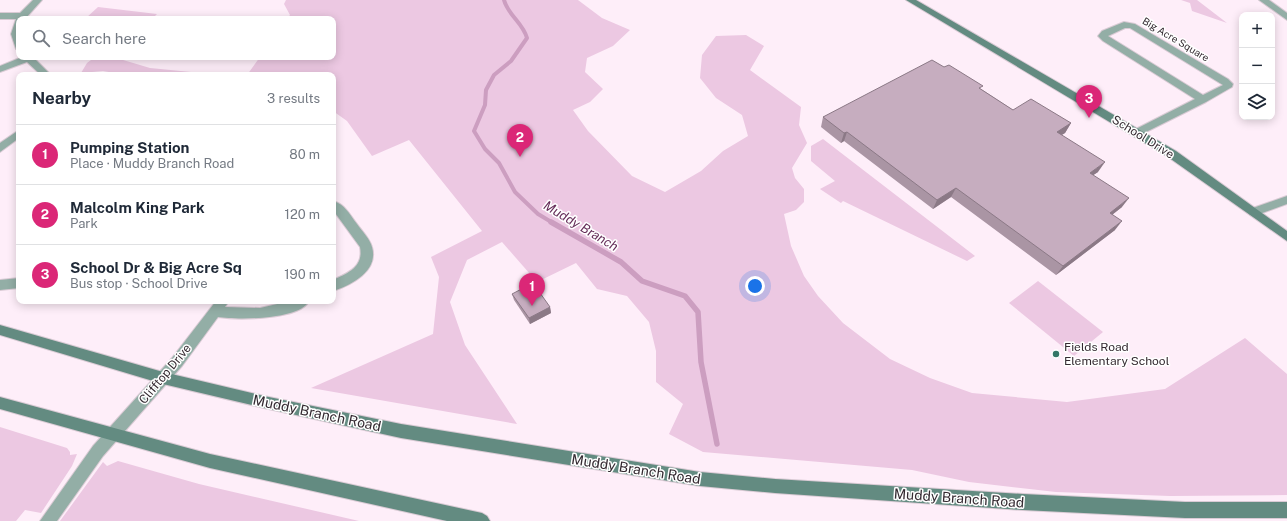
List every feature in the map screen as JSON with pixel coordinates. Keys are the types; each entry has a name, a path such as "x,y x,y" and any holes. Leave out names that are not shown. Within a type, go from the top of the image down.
{"main road":[{"name":"School Drive","path":"910,0 1172,154 1287,237"},
{"name":"Muddy Branch Road","path":"0,330 163,378 264,402 401,431 700,479 775,486 1023,502 1185,510 1287,510"},
{"path":"0,403 210,461 482,521"}],"street":[{"path":"22,16 38,0"},
{"path":"1264,0 1287,17"},
{"path":"0,16 16,18"},
{"name":"Big Acre Square","path":"1136,133 1203,100 1227,88 1228,84 1132,26 1124,25 1104,34 1106,39 1203,100"},
{"path":"0,69 21,60"},
{"path":"31,60 43,72"},
{"path":"0,148 16,135"},
{"path":"1254,212 1287,200"},
{"path":"336,206 366,246 368,253 368,261 364,268 357,274 336,284"},
{"path":"0,285 16,283"},
{"name":"Clifftop Drive","path":"48,521 98,451 178,362 219,306 246,315 271,312 294,304"}],"shaded area":[{"path":"286,0 578,0 602,18 630,30 613,46 587,58 585,72 603,89 590,102 573,110 588,131 632,176 665,192 701,171 723,151 748,136 742,115 716,98 700,78 702,55 716,36 746,35 764,46 750,70 801,107 799,125 807,143 792,168 795,178 804,189 804,202 796,210 784,214 791,246 804,276 818,296 843,323 890,359 930,378 972,393 1067,402 1165,389 1245,338 1287,374 1287,495 1170,496 1056,492 969,482 912,470 703,452 669,434 683,404 656,382 656,351 649,322 627,296 597,289 576,263 537,282 502,242 467,260 450,302 465,345 517,424 311,388 433,334 439,277 431,257 482,231 409,140 372,156 347,121 336,113 336,72 249,72 258,60 336,60 336,16 289,16 284,4"},
{"path":"1181,0 1197,0 1227,23 1192,11 1190,3"},
{"path":"98,7 157,14 155,16 88,16"},
{"path":"91,60 123,60 150,68 191,72 82,72 87,63"},
{"path":"823,139 975,256 967,261 843,201 841,203 820,189 835,181 811,161 811,146"},
{"path":"1038,281 1103,332 1074,356 1009,303"},
{"path":"0,427 67,448 70,455 77,454 72,466 41,513 25,510 16,521 0,521"},
{"path":"118,461 199,484 359,521 60,521 103,462 107,466"}],"building":[{"path":"932,60 944,67 949,65 983,86 979,88 1013,110 1031,99 1071,123 1057,132 1105,162 1090,173 1129,198 1110,213 1122,221 1063,266 956,188 937,200 847,132 844,133 823,117"},
{"path":"533,283 550,307 529,318 512,294"}],"waterway":[{"name":"Muddy Branch","path":"504,0 527,38 511,61 494,75 486,90 485,105 474,131 485,149 499,163 515,192 538,214 553,223"},
{"name":"Muddy Branch","path":"551,222 621,262 642,281 685,296 698,312 701,362 717,444"}],"place":[{"name":"School Dr & Big Acre Sq","path":"1089,118"},
{"name":"Malcolm King Park","path":"520,157"},
{"name":"Pumping Station","path":"532,306"},
{"name":"Fields Road Elementary School","path":"1056,354"}]}
